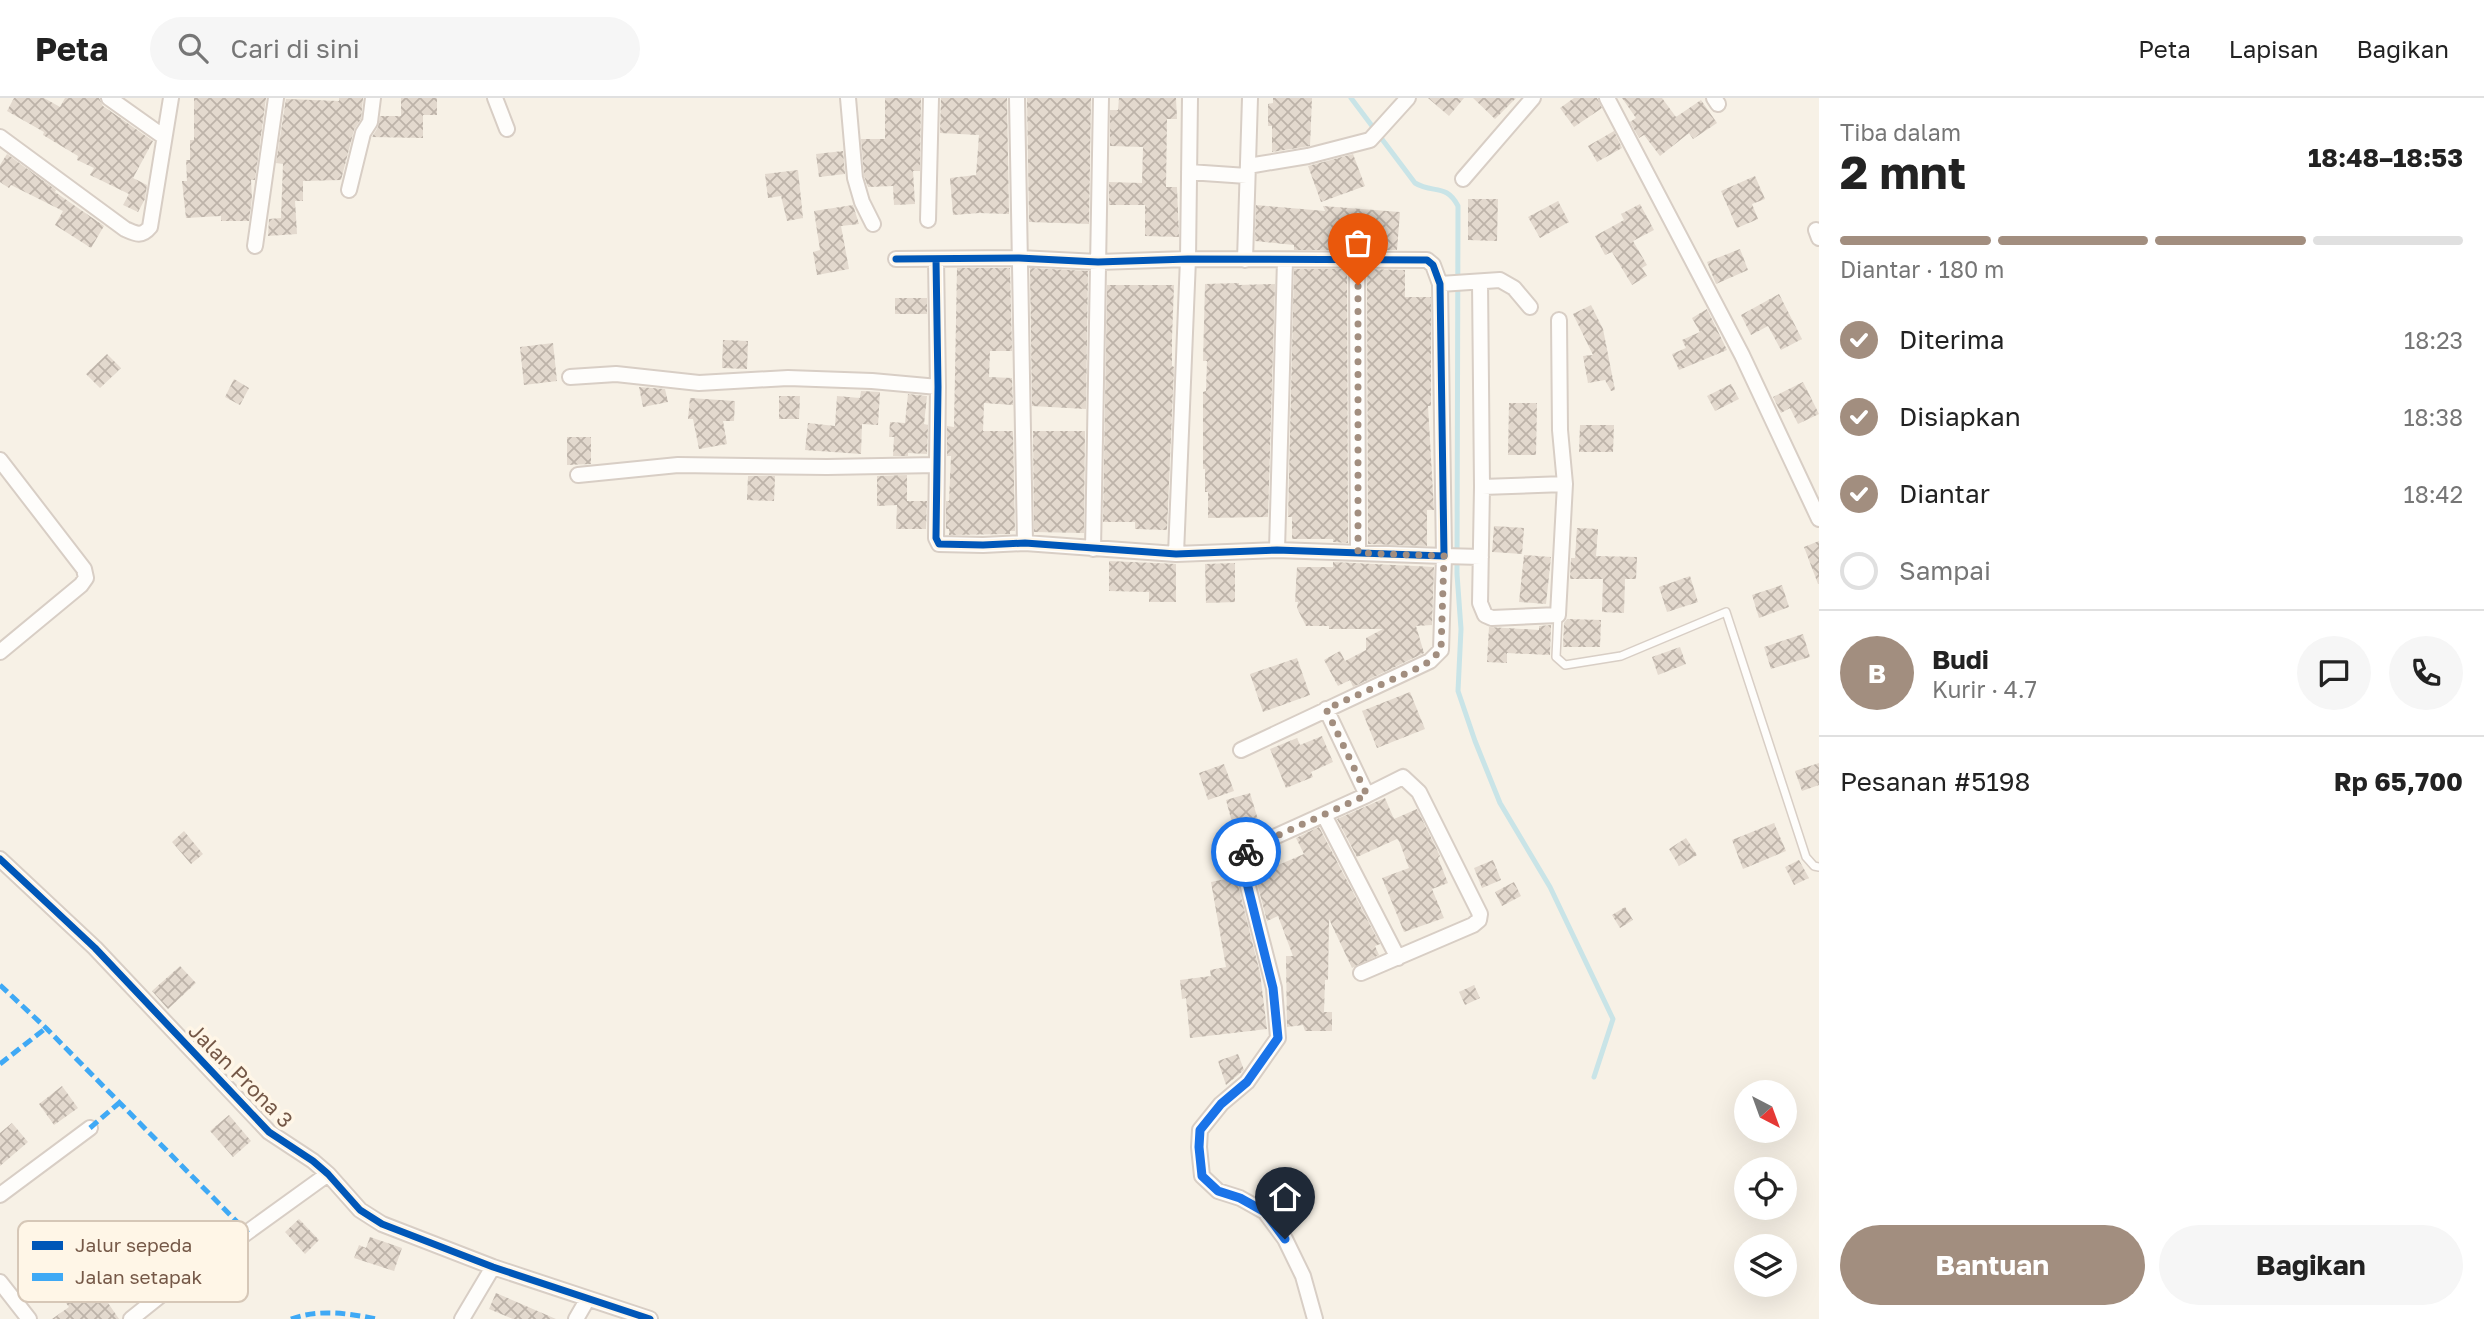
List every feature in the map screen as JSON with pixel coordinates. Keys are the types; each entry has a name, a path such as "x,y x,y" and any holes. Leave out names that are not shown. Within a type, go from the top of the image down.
{"street":[{"path":"109,98 164,137"},
{"path":"0,137 115,222 138,234 146,233 150,227 171,98"},
{"path":"255,246 276,98"},
{"path":"349,190 363,133 370,122 373,98"},
{"path":"495,98 507,129"},
{"path":"848,98 855,178 862,202 873,224"},
{"path":"928,220 931,98"},
{"path":"1017,98 1025,543"},
{"path":"1093,549 1101,98"},
{"path":"1176,554 1188,259 1190,98"},
{"path":"1245,260 1251,98"},
{"path":"1463,179 1533,98"},
{"path":"1607,98 1742,355 1819,519"},
{"path":"1189,172 1247,171 1370,140 1400,101"},
{"path":"896,259 1019,258 1098,262 1188,259 1427,260 1433,265 1440,284 1445,556 1441,650 1430,661 1405,674 1241,750"},
{"path":"936,259 936,538 939,544 1025,543 1176,554 1277,550 1479,557"},
{"path":"1277,550 1285,260"},
{"path":"1357,260 1358,553"},
{"path":"1440,284 1500,280 1530,307"},
{"path":"1480,282 1480,603 1485,615 1492,618 1558,615 1565,484 1560,430 1559,320"},
{"path":"570,377 616,374 699,383 788,379 872,381 938,387"},
{"path":"0,460 84,569 86,578 0,652"},
{"path":"578,475 678,465 937,465"},
{"path":"1482,487 1565,484"},
{"path":"1326,709 1367,795"},
{"path":"1315,1319 1303,1276 1285,1239 1265,1212 1240,1198 1218,1191 1202,1176 1200,1130 1221,1104 1247,1082 1278,1038 1273,988 1242,863 1250,848 1403,777 1419,792 1479,914 1479,920 1473,925 1361,973"},
{"path":"1324,815 1398,958"},
{"name":"Jalan Prona 3","path":"0,859 95,948 269,1132 313,1161 360,1210 382,1224 493,1267 650,1319"},
{"path":"0,1195 90,1128"},
{"path":"248,1231 328,1174"},
{"path":"462,1319 493,1267"},
{"path":"0,1282 29,1319"},
{"path":"576,1319 587,1300"},
{"path":"131,1319 152,1302"}],"lane":[{"path":"1558,615 1556,657 1565,665 1621,656 1726,612 1806,857 1810,863 1819,867"}],"building":[{"path":"14,98 44,98 60,107 65,98 99,98 103,106 153,141 133,178 147,185 145,199 138,212 123,205 129,194 90,175 94,168 77,160 78,156 43,135 44,132 7,111"},
{"path":"194,98 266,98 255,180 251,180 249,221 221,221 221,216 186,218 182,181 187,181 186,160 190,160 190,140 194,140"},
{"path":"339,98 363,98 361,119 354,130 341,180 303,181 303,201 295,201 297,234 268,236 269,219 281,218 283,164 276,163 286,99 339,101"},
{"path":"401,98 437,98 437,115 423,115 423,138 372,137 380,116 401,116"},
{"path":"885,98 921,98 920,171 913,171 915,204 894,205 893,186 868,187 864,176 861,139 885,139"},
{"path":"941,98 1007,98 1009,214 953,215 950,178 976,175 979,135 940,133"},
{"path":"1027,98 1091,98 1089,224 1029,222"},
{"path":"1119,98 1176,98 1177,119 1167,119 1166,187 1177,187 1179,237 1145,236 1145,205 1109,205 1109,182 1142,183 1143,147 1110,146 1110,110 1118,110"},
{"path":"1273,98 1312,98 1310,146 1272,152 1272,126 1268,126 1268,104 1273,103"},
{"path":"1428,98 1464,98 1449,116"},
{"path":"1473,98 1516,98 1495,119"},
{"path":"1574,98 1597,98 1602,108 1574,127 1560,108"},
{"path":"1622,98 1662,98 1676,117 1701,100 1717,123 1693,139 1689,133 1660,156 1644,135 1639,138 1630,122 1636,118"},
{"path":"1614,131 1622,148 1597,162 1588,146"},
{"path":"843,151 845,174 819,177 816,154"},
{"path":"7,154 104,226 91,248 55,225 63,211 0,182 0,165"},
{"path":"1353,154 1365,186 1321,202 1308,166"},
{"path":"798,170 803,218 787,221 781,196 768,198 765,174"},
{"path":"1755,176 1765,199 1752,204 1758,219 1737,228 1721,191"},
{"path":"1468,199 1498,199 1497,241 1468,240"},
{"path":"1558,201 1569,222 1540,238 1528,217"},
{"path":"1640,204 1654,230 1633,241 1647,265 1642,268 1647,276 1632,285 1612,252 1605,255 1595,236 1624,220 1621,214"},
{"path":"853,205 859,224 841,226 849,269 817,275 813,252 820,250 814,211"},
{"path":"1256,205 1325,211 1323,206 1400,212 1397,250 1294,250 1294,245 1255,241"},
{"path":"1740,249 1748,270 1716,284 1707,262"},
{"path":"957,268 1010,268 1012,351 990,351 989,377 1012,378 1013,405 984,403 983,431 1013,431 1015,531 1010,531 1010,534 949,535 949,529 946,529 951,456 947,456 947,426 954,427"},
{"path":"1030,268 1088,271 1086,409 1032,406"},
{"path":"1294,269 1347,269 1348,543 1333,542 1333,539 1292,539 1292,517 1288,517"},
{"path":"1367,269 1405,270 1405,297 1431,297 1431,406 1428,406 1434,510 1427,510 1427,546 1368,544"},
{"path":"1205,284 1275,284 1268,517 1208,518 1208,492 1205,492 1203,469 1203,392 1206,391 1207,361 1203,361"},
{"path":"1107,285 1174,285 1174,367 1167,530 1135,529 1135,522 1103,522"},
{"path":"1779,294 1802,339 1781,350 1768,326 1751,335 1741,315"},
{"path":"895,298 927,298 927,314 895,314"},
{"path":"1591,305 1603,329 1615,390 1611,391 1605,380 1588,383 1583,356 1593,355 1573,314"},
{"path":"1707,309 1727,350 1679,370 1672,354 1686,348 1682,340 1700,332 1692,318"},
{"path":"723,340 748,341 747,369 722,368"},
{"path":"553,343 557,381 524,385 520,347"},
{"path":"107,354 121,368 100,388 86,374"},
{"path":"234,379 249,388 240,405 225,397"},
{"path":"1803,382 1819,414 1798,424 1790,408 1781,413 1773,397"},
{"path":"1731,384 1739,399 1715,411 1707,396"},
{"path":"639,387 665,389 668,402 643,407"},
{"path":"861,391 880,392 878,425 862,424 861,454 805,450 808,423 835,426 837,396 860,398"},
{"path":"908,394 927,396 924,424 928,425 927,454 908,453 908,456 893,456 894,437 889,437 890,422 905,423"},
{"path":"779,396 800,396 799,419 779,419"},
{"path":"690,398 735,401 734,421 723,421 727,444 699,449 693,419 688,419"},
{"path":"1509,403 1537,403 1536,455 1508,455"},
{"path":"1580,425 1614,425 1613,452 1579,452"},
{"path":"1033,431 1085,431 1084,533 1034,532"},
{"path":"567,437 591,437 591,464 567,465"},
{"path":"907,475 907,501 927,501 926,529 896,529 897,505 877,506 877,476"},
{"path":"748,476 775,476 774,501 747,500"},
{"path":"1494,526 1524,528 1522,554 1492,552"},
{"path":"1577,528 1598,529 1596,556 1637,557 1636,579 1625,579 1624,613 1602,612 1603,579 1570,579"},
{"path":"1819,541 1819,584 1818,584 1804,547"},
{"path":"1524,555 1551,557 1546,604 1519,602"},
{"path":"1109,561 1176,564 1176,602 1149,602 1149,592 1109,591"},
{"path":"1333,562 1434,567 1432,625 1416,626 1424,653 1353,687 1350,680 1338,686 1324,660 1340,651 1345,661 1366,650 1366,638 1383,629 1329,629 1329,626 1306,626 1297,608 1298,602 1295,602 1297,567 1333,567"},
{"path":"1235,563 1235,602 1206,603 1205,564"},
{"path":"1690,576 1698,602 1667,612 1659,587"},
{"path":"1782,585 1789,607 1759,618 1752,595"},
{"path":"1567,619 1601,620 1600,647 1563,647 1564,623"},
{"path":"1551,625 1550,655 1507,653 1507,663 1487,662 1489,627 1539,630 1539,626"},
{"path":"1803,634 1810,657 1771,669 1764,647"},
{"path":"1680,647 1686,664 1658,675 1652,657"},
{"path":"1297,658 1310,695 1263,712 1250,674"},
{"path":"1410,692 1425,729 1377,748 1362,711"},
{"path":"1322,736 1333,762 1311,772 1313,777 1286,788 1270,749 1297,738 1300,745"},
{"path":"1819,763 1819,785 1802,791 1795,771"},
{"path":"1224,764 1234,791 1208,800 1199,773"},
{"path":"1250,793 1259,823 1234,830 1226,800"},
{"path":"1385,798 1394,819 1417,809 1440,856 1438,858 1448,883 1432,889 1444,918 1404,932 1382,878 1409,868 1399,841 1397,839 1357,857 1337,819"},
{"path":"1774,823 1786,851 1743,869 1732,840"},
{"path":"1319,827 1380,944 1375,946 1379,955 1352,968 1329,919 1328,980 1325,980 1324,1012 1332,1012 1332,1031 1305,1031 1303,1025 1287,1027 1286,956 1293,956 1278,916 1267,921 1255,875 1304,854 1296,838"},
{"path":"184,831 203,854 191,864 172,842"},
{"path":"1686,838 1697,855 1679,866 1669,849"},
{"path":"1493,860 1501,880 1482,888 1474,868"},
{"path":"1799,860 1809,878 1794,885 1785,867"},
{"path":"1236,877 1260,973 1267,1029 1190,1038 1186,998 1182,999 1180,980 1211,976 1210,970 1226,967 1211,882"},
{"path":"1514,882 1521,896 1502,906 1495,892"},
{"path":"1625,907 1633,920 1620,928 1612,915"},
{"path":"180,966 196,983 168,1009 152,991"},
{"path":"1474,985 1480,998 1465,1005 1459,992"},
{"path":"1238,1054 1244,1070 1226,1085 1218,1061"},
{"path":"62,1086 78,1108 54,1125 39,1104"},
{"path":"229,1115 251,1141 233,1157 210,1131"},
{"path":"12,1123 28,1142 0,1166 0,1133"},
{"path":"299,1219 319,1240 305,1254 285,1232"},
{"path":"370,1237 402,1248 394,1271 354,1258 359,1245 366,1248"},
{"path":"496,1293 556,1319 513,1319 489,1309"},
{"path":"65,1302 107,1302 119,1319 52,1319 69,1307"}],"waterway":[{"path":"1351,98 1415,183 1449,194 1458,206 1457,574 1461,629 1458,691 1500,803 1550,887 1613,1019 1594,1077"}],"marked path":[{"path":"0,985 236,1221"},
{"path":"0,1064 46,1028"},
{"path":"90,1128 119,1103"},
{"path":"291,1319 333,1313 376,1319"}],"cycle path":[{"path":"896,259 1019,258 1098,262 1188,259 1427,260 1433,265 1440,284 1444,556 1277,550 1176,554 1025,543 939,544 936,538 936,259"},
{"path":"0,859 95,948 269,1132 313,1161 360,1210 382,1224 493,1267 650,1319"}],"way so far":[{"path":"1246,852 1367,795 1326,709 1418,668 1441,650 1444,556 1358,553 1358,285"}],"route":[{"path":"1246,852 1242,863 1273,988 1278,1038 1247,1082 1221,1104 1200,1130 1199,1147 1202,1176 1218,1191 1240,1198 1265,1212 1285,1239"}]}
